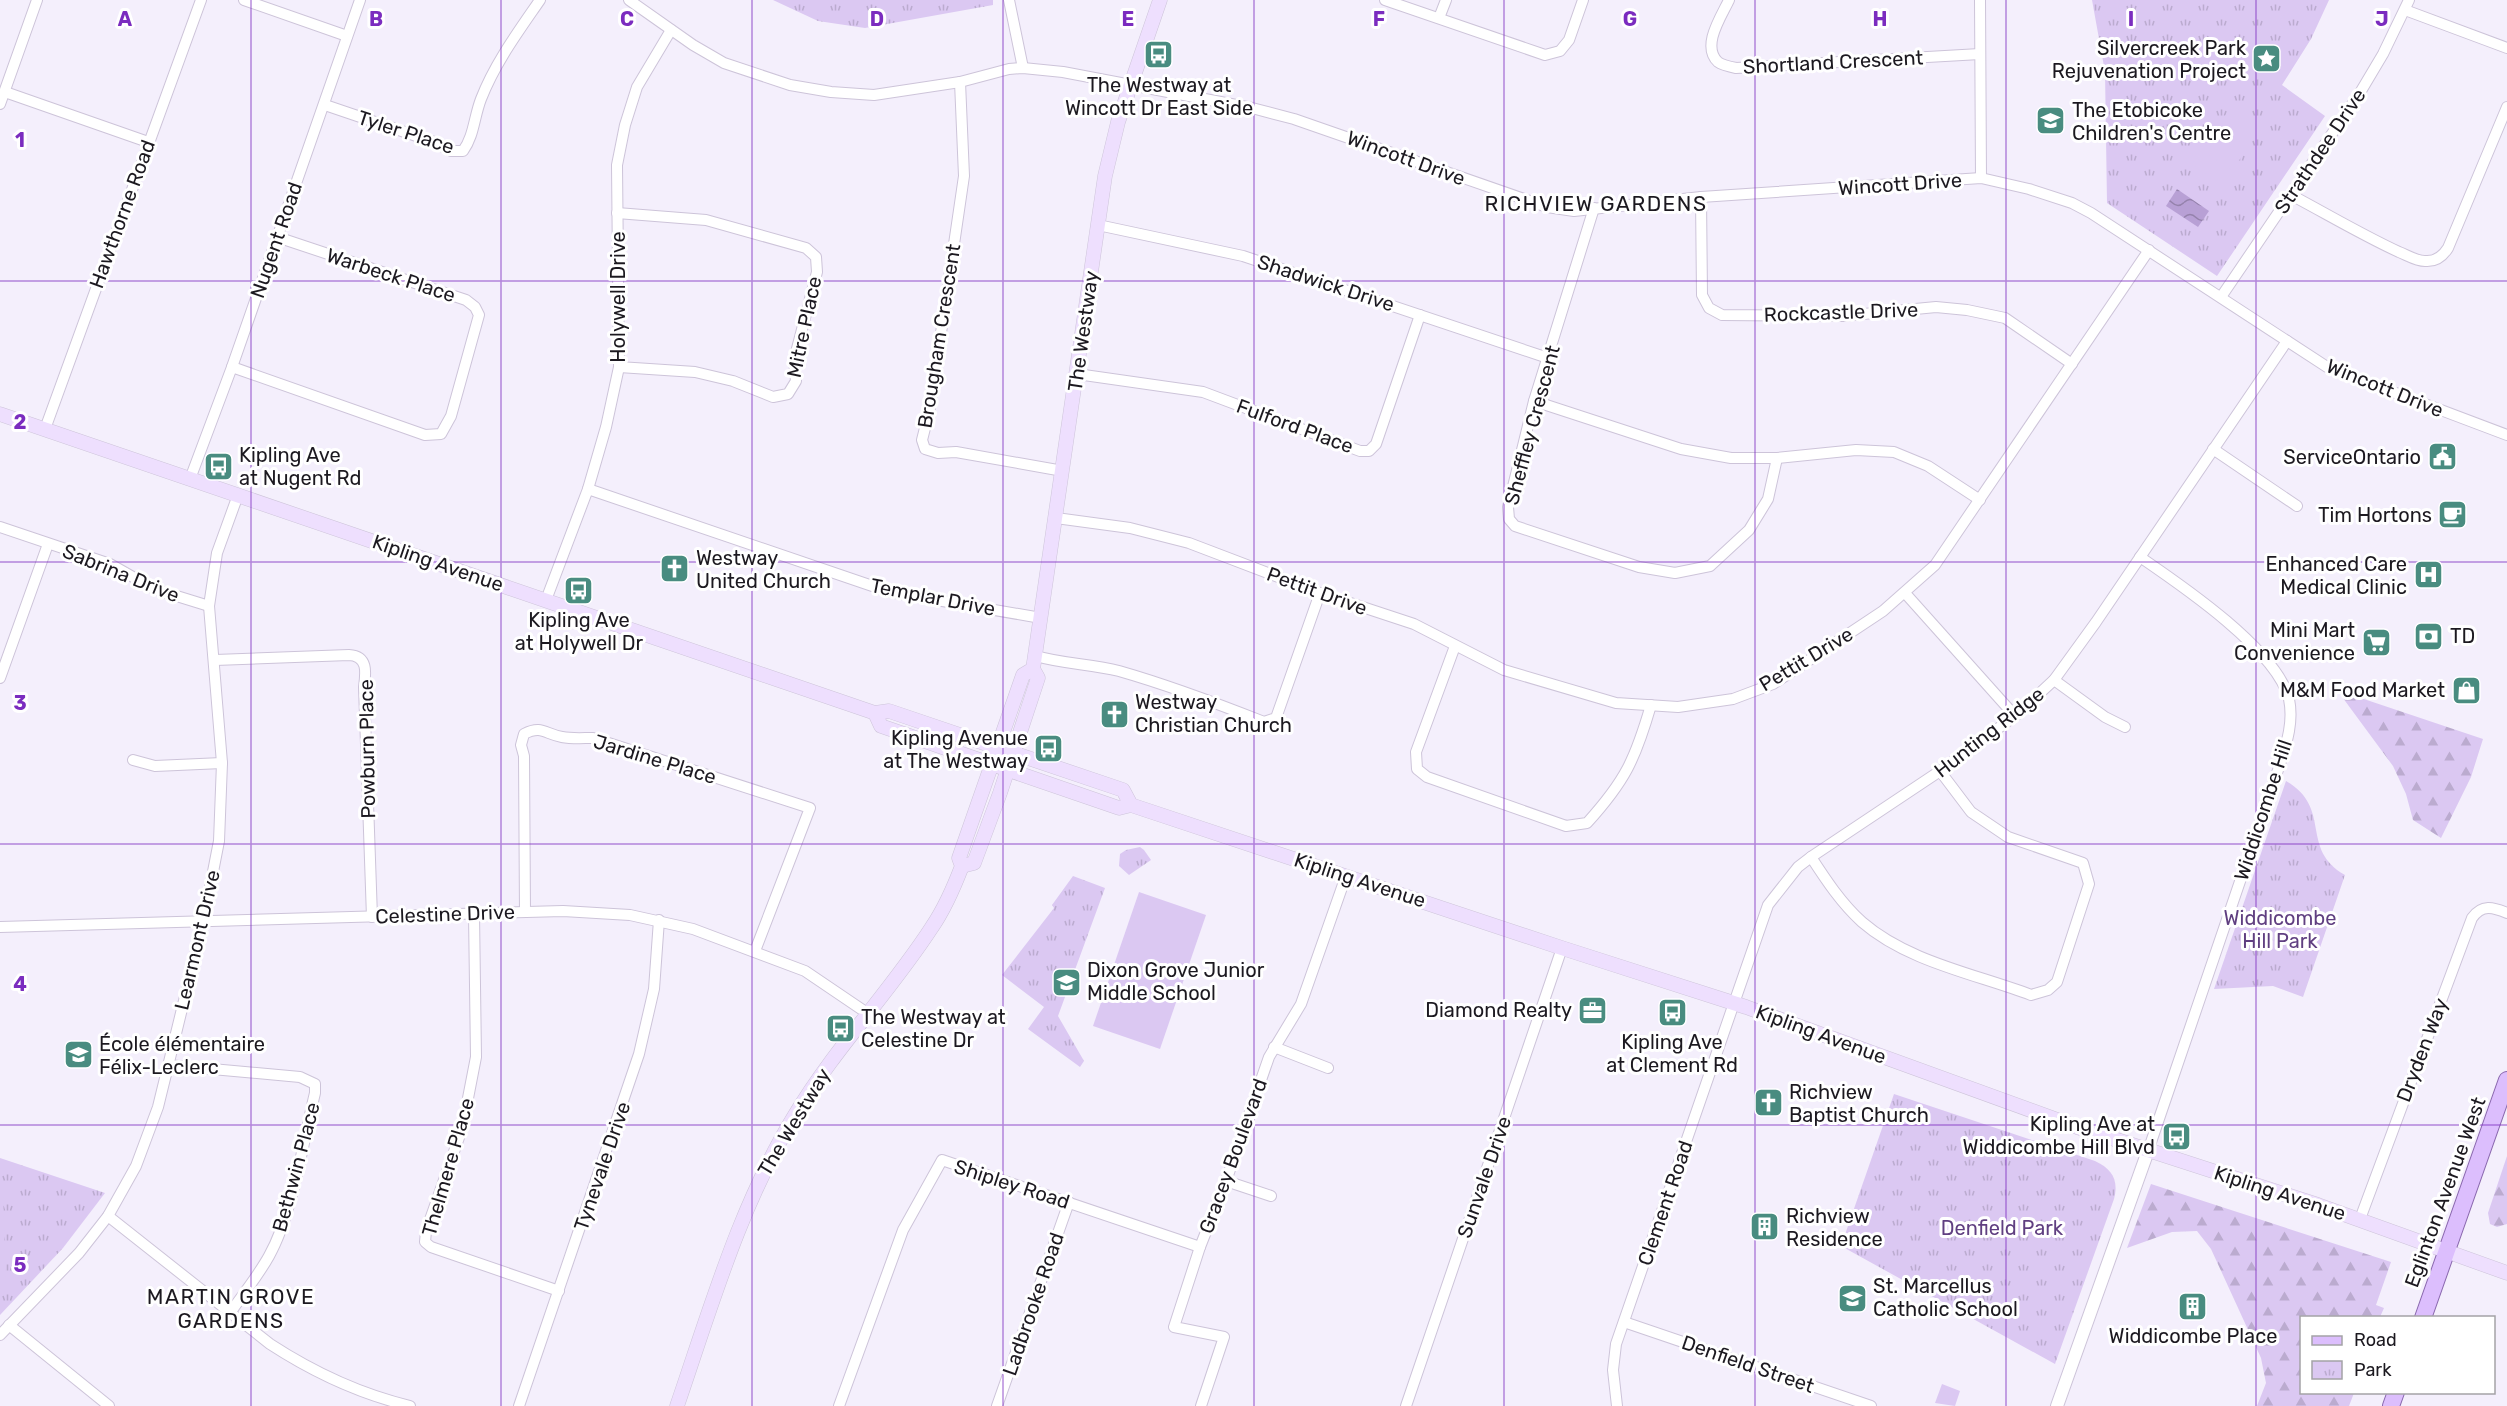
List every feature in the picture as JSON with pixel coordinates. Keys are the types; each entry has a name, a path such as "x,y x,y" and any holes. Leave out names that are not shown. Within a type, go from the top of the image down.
{"main road":[{"name":"The Westway","path":"676,1406 737,1234 769,1160 809,1093 933,926 963,866 974,863 1008,770 1038,678 1035,662 1041,618 1098,225 1113,141 1160,0"},
{"name":"Kipling Avenue","path":"0,414 875,713 889,711 1123,790 1131,805"},
{"name":"The Westway","path":"963,866 959,858 997,747 1023,675 1035,662"},
{"name":"Kipling Avenue","path":"875,713 881,726 1008,770 1119,808 1131,805 1733,1003 2148,1151 2360,1219 2507,1273"},
{"name":"Eglinton Avenue West","path":"2422,1316 2507,1080"}],"street":[{"path":"0,104 37,0"},
{"name":"Hawthorne Road","path":"45,429 201,0"},
{"path":"244,0 347,36"},
{"name":"Nugent Road","path":"190,479 325,105 360,0"},
{"name":"Tyler Place","path":"325,105 434,142 450,151 462,151 469,143 480,100 498,62 540,0"},
{"name":"Wincott Drive","path":"629,0 724,63 790,85 831,92 874,95 960,82 1008,69 1023,68 1063,72 1234,104 1294,119 1547,207 1574,211 1701,197 1981,178 2029,189 2072,203 2150,250 2327,367 2507,435"},
{"path":"1009,0 1023,68"},
{"path":"1385,0 1545,55 1560,51 1569,40 1583,0"},
{"path":"1439,18 1446,0"},
{"name":"Shortland Crescent","path":"1728,0 1712,38 1711,52 1719,63 1736,68 1980,54"},
{"path":"1980,0 1981,178"},
{"path":"2407,5 2507,48"},
{"name":"Strathdee Drive","path":"2221,297 2361,91 2383,54 2407,5"},
{"name":"Holywell Drive","path":"546,600 588,489 606,427 619,367 617,165 625,126 637,87 671,30"},
{"name":"Brougham Crescent","path":"960,82 964,176 930,408 922,440 925,449 938,453 956,452 1063,471"},
{"path":"4,92 148,142"},
{"path":"2291,195 2378,242 2426,262 2435,260 2448,248 2507,107"},
{"name":"Rockcastle Drive","path":"1701,197 1702,295 1709,308 1722,315 1843,316 1936,307 1967,310 2005,318 2072,364"},
{"name":"Sheffley Crescent","path":"1594,208 1534,401 1508,507 1509,519 1515,526 1639,567 1676,573 1710,566 1749,530 1768,499 1777,458"},
{"name":"Mitre Place","path":"617,213 706,220 806,248 816,257 817,272 794,360 796,381 788,394 773,397 733,381 695,372 619,367"},
{"name":"Shadwick Drive","path":"1098,225 1243,256 1548,358"},
{"name":"Warbeck Place","path":"232,367 425,435 441,434 451,416 479,315 475,307 466,300 277,237"},
{"name":"Pettit Drive","path":"1056,518 1130,528 1189,543 1320,593 1414,624 1504,670 1616,703 1678,707 1732,699 1773,684 1883,611 1935,565 2150,250"},
{"name":"Fulford Place","path":"1077,375 1203,392 1360,451 1370,450 1376,444 1420,315"},
{"name":"Hunting Ridge","path":"1733,1003 1768,904 1782,885 1811,857 1940,771 2015,716 2054,680 2287,341"},
{"path":"1534,401 1681,449 1731,458 1777,458 1857,450 1894,452 1928,466 1980,500"},
{"path":"2212,449 2297,506"},
{"name":"Templar Drive","path":"588,489 890,592 1041,618"},
{"name":"Learmont Drive","path":"0,1335 79,1252 108,1216 126,1187 144,1147 158,1107 203,923 219,841 222,762 209,606 217,553 238,495"},
{"name":"Sabrina Drive","path":"0,527 110,564 154,589 209,606"},
{"path":"0,678 48,544"},
{"name":"Widdicombe Hill","path":"2140,557 2205,602 2269,664 2289,699 2290,717 2289,736 2279,767 2148,1151"},
{"path":"1035,662 1058,662 1117,671 1196,695 1264,722 1276,718 1320,593"},
{"path":"1905,593 2015,716"},
{"path":"1455,646 1416,752 1417,769 1428,777 1566,826 1587,824 1624,778 1637,751 1651,705"},
{"name":"Powburn Place","path":"215,660 349,655 356,655 363,660 366,672 364,687 372,916"},
{"path":"2054,680 2105,717 2125,727"},
{"name":"Jardine Place","path":"525,912 524,756 521,745 524,734 534,729 548,731 562,737 593,738 810,808 755,951"},
{"path":"134,760 155,766 222,762"},
{"path":"1811,857 1839,897 1863,922 1887,940 1926,958 2031,995 2048,990 2056,982 2089,884 2084,864 2008,837 1971,812 1940,771"},
{"name":"Gracey Boulevard","path":"1201,1406 1224,1337 1174,1328 1200,1247 1274,1047 1301,1004 1346,876"},
{"name":"Dryden Way","path":"2360,1219 2472,918 2478,911 2487,908 2507,913"},
{"name":"Celestine Drive","path":"0,927 583,911 659,920 693,929 755,951 805,971 867,1013"},
{"name":"Thelmere Place","path":"474,914 476,1058 462,1129 426,1232 425,1242 431,1247 559,1291"},
{"name":"Tynevale Drive","path":"519,1406 632,1080 654,989 659,920"},
{"name":"Sunvale Drive","path":"1406,1406 1562,948"},
{"name":"Clement Road","path":"1617,1406 1613,1370 1616,1344 1733,1003"},
{"path":"1274,1047 1328,1068"},
{"name":"Bethwin Place","path":"168,1065 300,1077 315,1084 315,1093 283,1224 264,1264 230,1313"},
{"path":"2057,1406 2148,1151"},
{"name":"Shipley Road","path":"839,1406 903,1230 942,1160 1200,1247"},
{"path":"1226,1181 1271,1196"},
{"name":"Ladbrooke Road","path":"997,1406 1069,1202"},
{"path":"108,1216 230,1313 293,1359 342,1384 410,1406"},
{"name":"Denfield Street","path":"1624,1322 1871,1406"},
{"path":"9,1325 109,1406"}],"green space":[{"path":"773,0 993,0 993,5 865,28 818,21"},
{"path":"2092,0 2329,0 2311,39 2282,85 2325,116 2217,276 2107,203 2105,72"},
{"path":"2227,113 2257,133 2248,147 2217,127"},
{"path":"2214,131 2245,152 2235,166 2204,145"},
{"path":"2201,150 2232,170 2222,185 2192,164"},
{"path":"2337,690 2483,739 2471,777 2441,838 2413,820 2406,794 2393,766"},
{"name":"Widdicombe Hill Park","path":"2286,781 2309,803 2323,853 2331,865 2345,875 2303,997 2273,986 2214,989"},
{"path":"1140,847 1151,860 1129,875 1119,866 1120,854"},
{"path":"1073,876 1105,888 1058,1016 1084,1061 1080,1067 1028,1029 1044,1007 1002,975 1054,908 1052,905"},
{"path":"1139,892 1206,915 1160,1049 1093,1026"},
{"name":"Denfield Park","path":"1894,1094 2095,1161 2113,1176 2116,1186 2114,1199 2055,1364 1841,1246"},
{"path":"2507,1156 2507,1224 2497,1227 2490,1224 2488,1213"},
{"path":"0,1158 105,1193 63,1248 0,1315"},
{"path":"2151,1184 2391,1262 2376,1305 2384,1308 2380,1316 2300,1316 2300,1394 2354,1394 2349,1406 2257,1406 2266,1383 2261,1358 2211,1249 2197,1231 2172,1232 2127,1248"},
{"path":"0,1191 3,1191 6,1290 0,1295"},
{"path":"1942,1384 1960,1391 1955,1406 1935,1403"}],"water":[{"path":"2177,189 2209,211 2198,227 2166,206"}],"place":[{"name":"The Westway at Wincott Dr East Side","path":"1159,55"},
{"name":"Silvercreek Park Rejuvenation Project","path":"2267,59"},
{"name":"The Etobicoke Children's Centre","path":"2051,121"},
{"name":"ServiceOntario","path":"2442,457"},
{"name":"Kipling Ave at Nugent Rd","path":"218,467"},
{"name":"Tim Hortons","path":"2453,515"},
{"name":"Westway United Church","path":"675,569"},
{"name":"Enhanced Care Medical Clinic","path":"2428,575"},
{"name":"Kipling Ave at Holywell Dr","path":"579,590"},
{"name":"TD","path":"2429,636"},
{"name":"Mini Mart Convenience","path":"2376,642"},
{"name":"M&M Food Market","path":"2466,690"},
{"name":"Westway Christian Church","path":"1114,714"},
{"name":"Kipling Avenue at The Westway","path":"1049,749"},
{"name":"Dixon Grove Junior Middle School","path":"1066,982"},
{"name":"Diamond Realty","path":"1593,1010"},
{"name":"Kipling Ave at Clement Rd","path":"1672,1012"},
{"name":"The Westway at Celestine Dr","path":"840,1028"},
{"name":"École élémentaire Félix-Leclerc","path":"78,1055"},
{"name":"Richview Baptist Church","path":"1768,1103"},
{"name":"Kipling Ave at Widdicombe Hill Blvd","path":"2176,1136"},
{"name":"Richview Residence","path":"1765,1227"},
{"name":"St. Marcellus Catholic School","path":"1852,1298"},
{"name":"Widdicombe Place","path":"2193,1306"}],"district":[{"name":"RICHVIEW GARDENS","path":"1596,204"},
{"name":"MARTIN GROVE GARDENS","path":"231,1309"}]}
